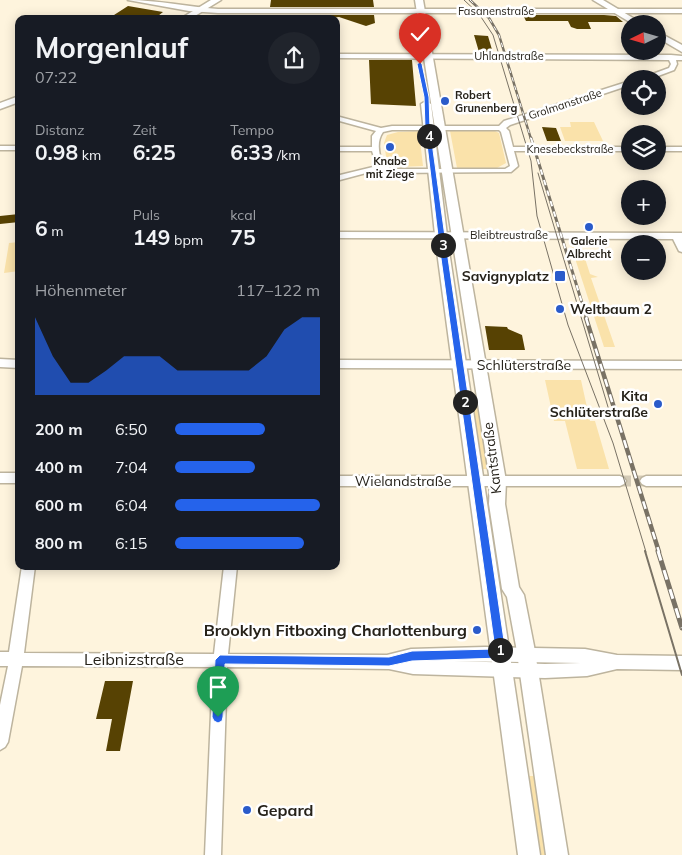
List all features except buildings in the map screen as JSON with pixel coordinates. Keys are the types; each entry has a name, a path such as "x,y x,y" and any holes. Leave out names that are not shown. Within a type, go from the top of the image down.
{"main road":[{"path":"191,15 216,0"},
{"path":"201,15 227,0"},
{"name":"Kantstraße","path":"411,0 417,11"},
{"name":"Kantstraße","path":"419,0 417,11 423,56 428,128 441,235 529,855"},
{"path":"597,0 626,15"},
{"path":"611,0 634,15"},
{"path":"666,32 682,41"},
{"path":"666,40 682,49"},
{"name":"Kantstraße","path":"423,56 448,171 498,481 497,504 511,589 515,595 528,662 557,855"},
{"path":"0,101 15,95"},
{"path":"0,106 15,100"}],"street":[{"name":"Fasanenstraße","path":"131,0 200,10 682,11"},
{"name":"Uhlandstraße","path":"340,56 682,58"},
{"path":"666,71 672,69 674,64 671,58"},
{"name":"Grolmanstraße","path":"501,128 507,123 621,86"},
{"path":"340,119 382,130 501,128 505,131 514,166 511,170 390,171 381,167 378,163 376,136 382,130"},
{"path":"0,148 15,148"},
{"path":"666,148 682,148"},
{"path":"340,149 376,149"},
{"name":"Knesebeckstraße","path":"510,149 621,149"},
{"path":"340,178 381,167"},
{"name":"Bleibtreustraße","path":"340,235 679,236"},
{"path":"679,236 682,249"},
{"path":"0,364 15,364"},
{"name":"Schlüterstraße","path":"340,364 682,366"},
{"path":"0,478 15,478"},
{"name":"Wielandstraße","path":"340,481 620,481"},
{"path":"646,481 682,481"},
{"path":"0,742 7,659 28,570"},
{"path":"213,855 220,660 231,570"},
{"name":"Leibnizstraße","path":"7,659 389,662 413,667 528,662 587,669 617,662 682,663"}],"shaded area":[{"path":"570,122 594,122 603,141 565,141 560,127 571,127"},
{"path":"419,131 423,166 399,167 387,163 384,143 387,135 398,132"},
{"path":"450,131 495,131 499,133 506,163 497,168 457,168"},
{"path":"15,242 15,272 4,273 9,243"},
{"path":"570,243 580,243 590,274 598,277 591,278 615,347 604,347"},
{"path":"545,380 581,380 590,421 595,421 609,469 577,469 565,421 554,421"},
{"path":"470,394 477,394 488,469 481,469"},
{"path":"528,776 534,776 540,795 549,855 539,855"}],"tunnel":[{"path":"620,481 646,481"}],"tram line":[{"path":"464,0 479,14 493,35 531,161 537,216 568,325 613,443 646,552"},
{"path":"538,173 611,417"},
{"path":"645,551 682,675"}],"railway":[{"path":"470,0 489,18 499,35 531,139"},
{"path":"531,138 587,319"},
{"path":"586,318 659,552"},
{"path":"658,551 682,628"}],"place":[{"name":"Robert Grunenberg","path":"445,101"},
{"name":"Knabe mit Ziege","path":"390,147"},
{"name":"Galerie Albrecht","path":"589,227"},
{"name":"Savignyplatz","path":"560,276"},
{"name":"Weltbaum 2","path":"560,309"},
{"name":"Kita Schlüterstraße","path":"658,404"},
{"name":"Brooklyn Fitboxing Charlottenburg","path":"477,630"},
{"name":"Gepard","path":"247,810"}],"route":[{"path":"218,717 220,660 389,662 412,656 500,654 442,244 426,97 420,64"}]}
